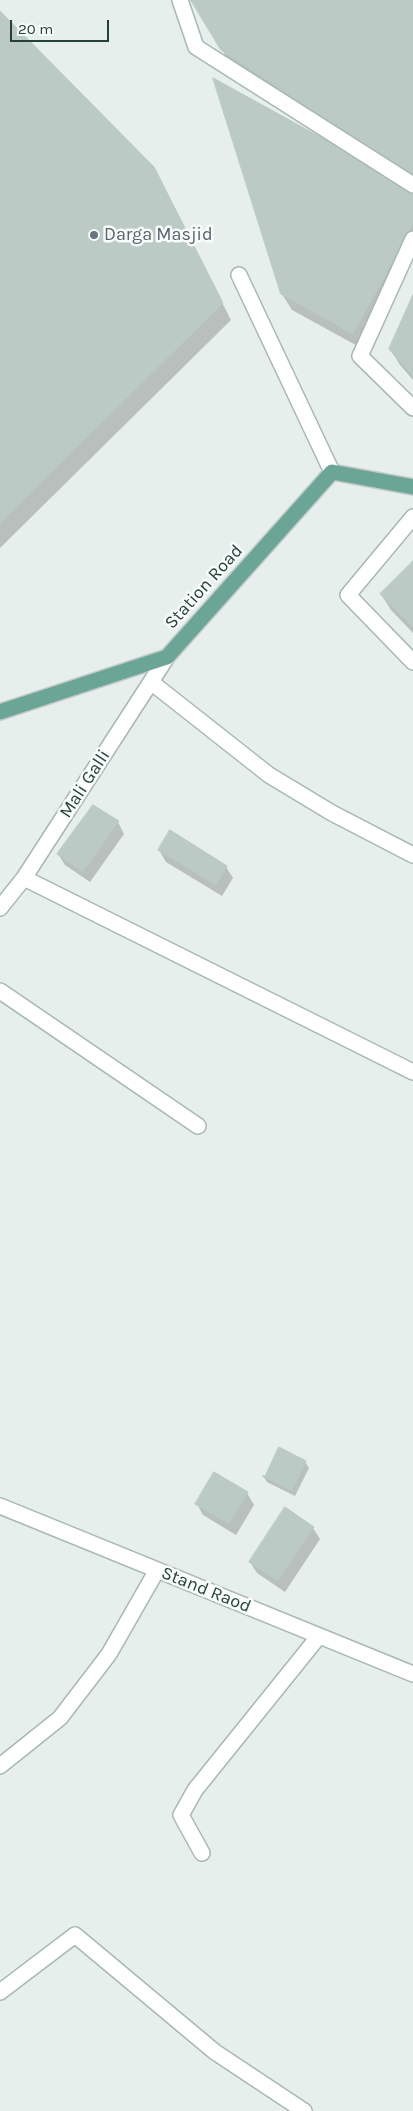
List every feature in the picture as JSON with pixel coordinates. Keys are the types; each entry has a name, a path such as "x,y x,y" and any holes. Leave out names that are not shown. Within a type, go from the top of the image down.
{"main road":[{"path":"332,472 413,487"},
{"name":"Station Road","path":"0,712 167,657 332,472"}],"street":[{"path":"180,0 196,47 413,185"},
{"path":"413,239 360,356 413,408"},
{"path":"239,275 332,472"},
{"path":"413,517 348,595 413,662"},
{"name":"Mali Galli","path":"0,908 24,878 167,657"},
{"path":"150,682 269,775 332,813 413,855"},
{"path":"24,878 413,1072"},
{"path":"0,991 198,1126"},
{"name":"Stand Raod","path":"0,1506 413,1674"},
{"path":"0,1766 60,1718 109,1654 157,1570"},
{"path":"202,1853 181,1816 195,1790 319,1636"},
{"path":"0,1992 75,1935 214,2052 304,2111"}],"building":[{"path":"191,0 413,0 413,176 221,50"},
{"name":"Darga Masjid","path":"0,11 154,167 223,303 0,523"},
{"path":"213,78 413,188 413,225 353,334 281,294"},
{"path":"413,295 413,376 389,349"},
{"path":"413,561 413,627 380,594"},
{"path":"93,805 119,821 83,872 57,854"},
{"path":"170,830 227,866 216,885 158,850"},
{"path":"279,1447 306,1461 292,1491 262,1476 265,1476"},
{"path":"214,1472 248,1492 229,1524 195,1504"},
{"path":"285,1507 314,1527 278,1581 249,1562"}],"place":[{"name":"Darga Masjid","path":"94,235"}]}
